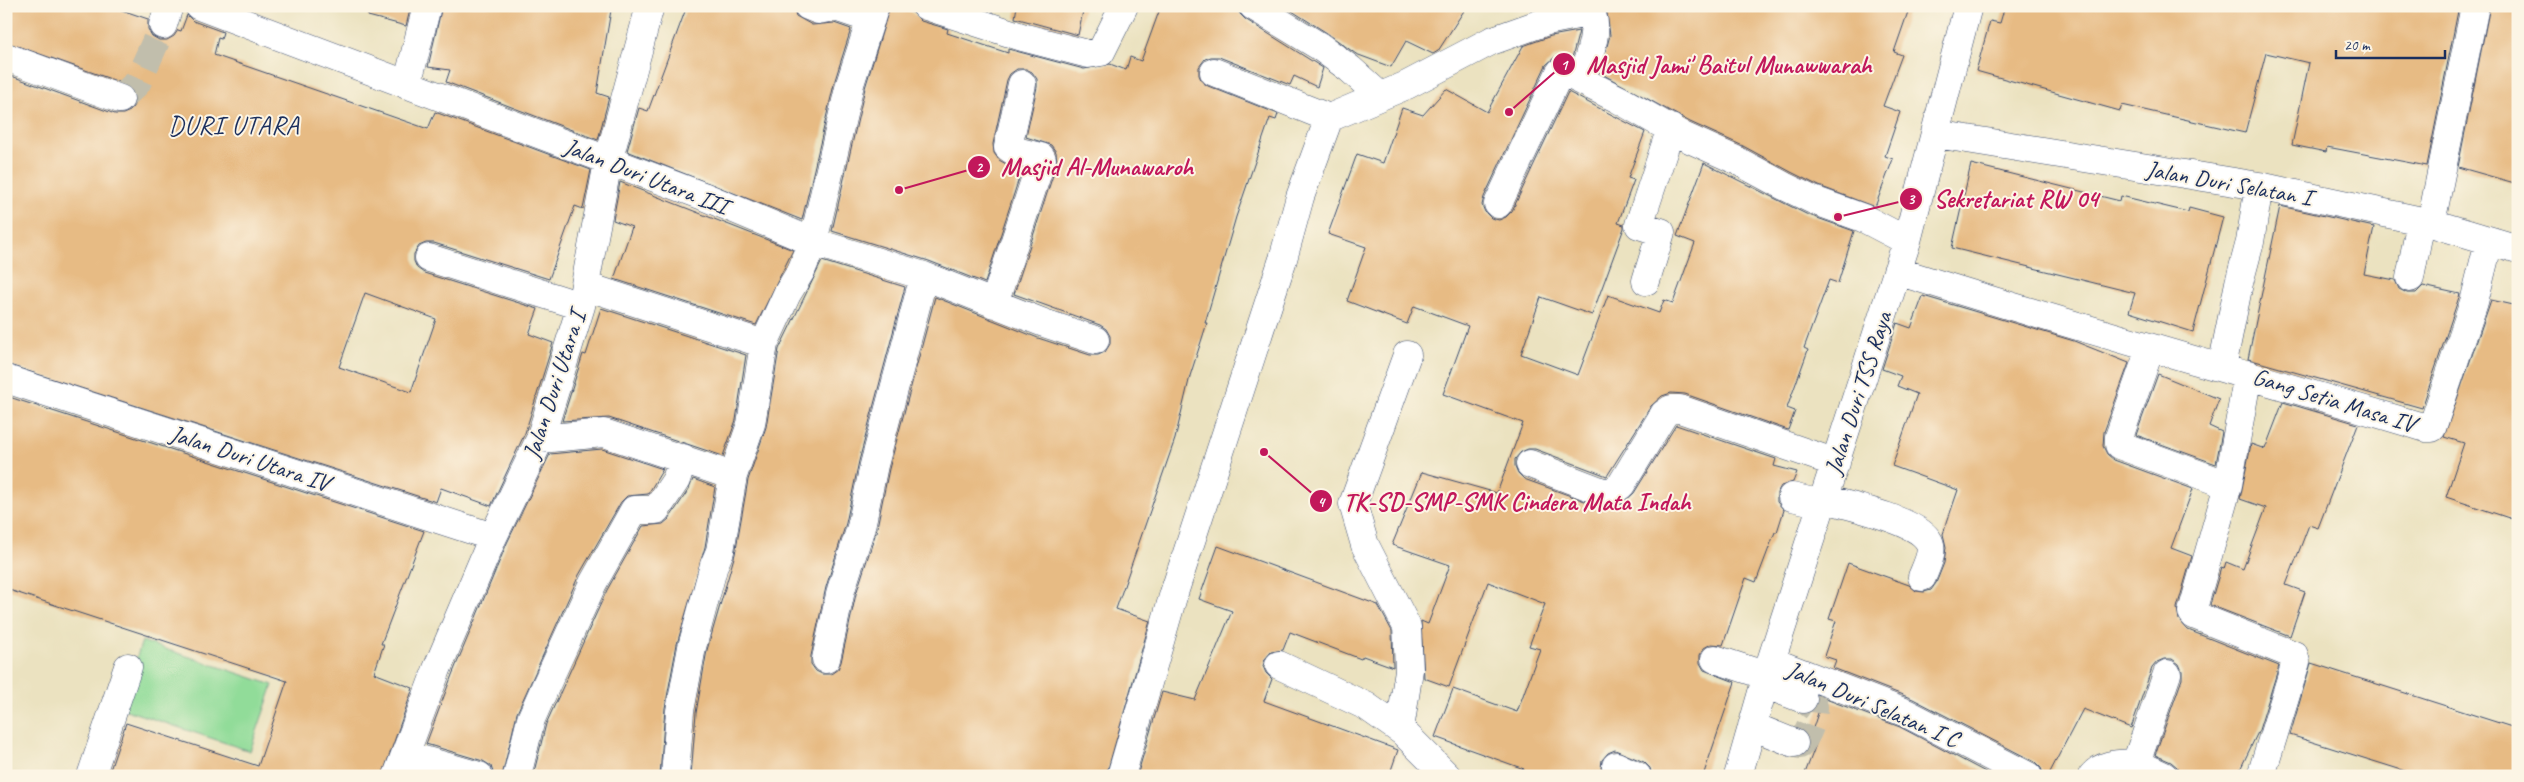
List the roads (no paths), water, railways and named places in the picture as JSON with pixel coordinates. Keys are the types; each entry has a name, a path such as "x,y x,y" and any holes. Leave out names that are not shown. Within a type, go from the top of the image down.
{"street":[{"name":"Jalan Duri Utara III","path":"199,6 608,162 703,196 813,242 924,276 1044,324 1095,340"},
{"path":"408,85 427,6"},
{"name":"Jalan Duri Utara I","path":"402,765 437,669 493,537 540,439 583,296 608,162 650,6"},
{"path":"675,776 680,711 686,678 704,598 720,551 733,476 752,424 764,344 787,294 801,271 813,242 850,84 873,13 835,7 818,10 808,6"},
{"path":"926,6 1022,37 1088,54 1101,52 1124,6"},
{"path":"1253,6 1319,46 1350,68 1380,96"},
{"name":"Jalan Duri TSS Raya","path":"1738,776 1767,674 1907,241 1968,6"},
{"path":"2410,278 2426,222 2475,6"},
{"path":"1214,72 1329,118 1435,71 1491,41 1547,21 1589,9 1595,31 1581,81"},
{"path":"6,57 120,99"},
{"path":"1498,204 1560,72 1799,193 1863,218 1907,241"},
{"path":"994,304 1042,159 1008,147 1022,84"},
{"path":"1121,776 1174,592 1284,259 1300,197 1329,118"},
{"path":"1646,280 1661,232 1639,225 1671,128"},
{"name":"Jalan Duri Selatan I","path":"1936,134 2259,186 2426,222 2518,249"},
{"name":"Gang Setia Masa IV","path":"2222,367 2239,283 2250,242 2259,186"},
{"name":"Gang Setia Masa IV","path":"1897,271 2150,349 2248,374 2426,428 2432,428 2474,302 2489,242"},
{"path":"429,258 764,344"},
{"path":"826,659 841,590 861,527 874,465 924,276"},
{"path":"2150,349 2119,437 2119,445 2228,485"},
{"path":"1400,730 1409,670 1407,627 1366,545 1353,504 1407,356"},
{"path":"2248,374 2228,485 2192,612 2194,615 2294,655 2296,662 2261,776"},
{"name":"Jalan Duri Utara IV","path":"6,379 493,537"},
{"path":"1530,464 1603,492 1613,491 1621,485 1664,414 1671,409 1680,409 1836,463"},
{"path":"540,439 604,434 683,458 733,476"},
{"path":"517,776 531,719 593,583 634,510 656,510 676,480 683,458"},
{"path":"1792,497 1823,501 1872,512 1921,533 1929,541 1930,552 1922,577"},
{"path":"1715,658 1767,674 1802,699"},
{"path":"1279,666 1366,706 1400,730 1447,776"},
{"path":"91,776 128,667"},
{"name":"Jalan Duri Selatan I C","path":"1767,674 1906,713 2028,776"},
{"path":"2136,763 2168,674"},
{"path":"1752,726 1794,743"},
{"path":"2092,776 2098,768 2136,763 2164,776"},
{"path":"402,765 479,776"}],"tunnel":[{"path":"120,99 137,83 163,25"},
{"path":"1794,743 1800,745 1812,722 1814,707 1803,699"}],"place":[{"name":"Masjid Jami' Baitul Munawwarah","path":"1509,112"},
{"name":"Masjid Al-Munawaroh","path":"899,190"},
{"name":"Sekretariat RW 04","path":"1838,217"},
{"name":"TK-SD-SMP-SMK Cindera Mata Indah","path":"1264,452"}],"district":[{"name":"DURI UTARA","path":"234,125"}]}
